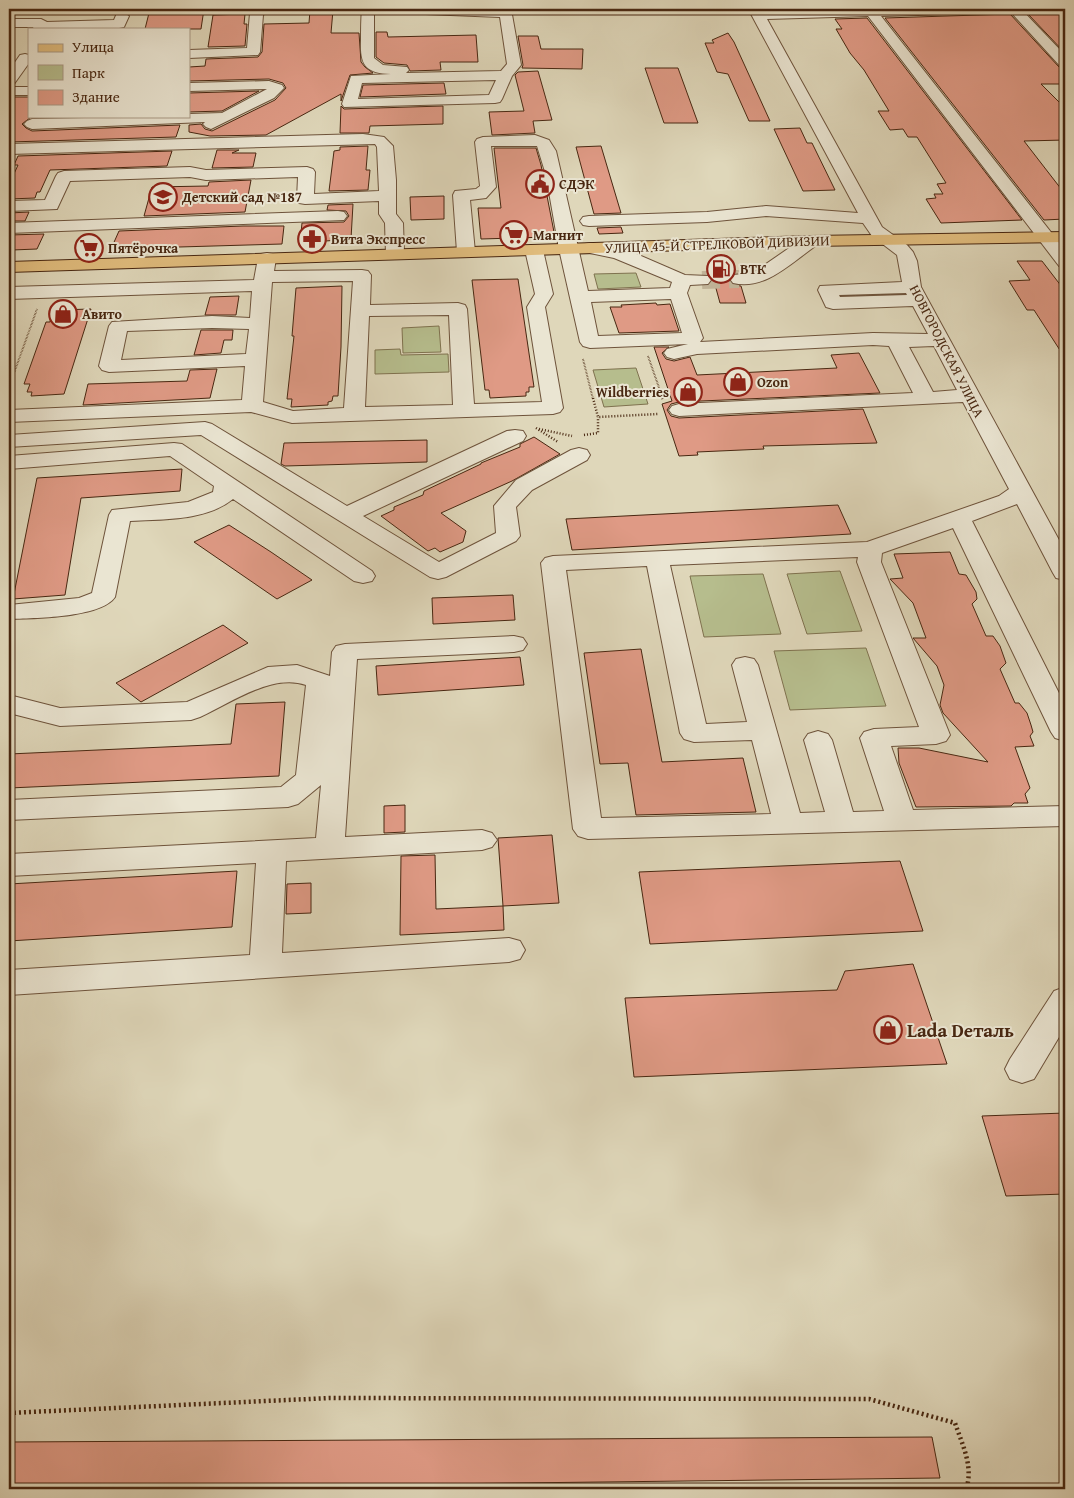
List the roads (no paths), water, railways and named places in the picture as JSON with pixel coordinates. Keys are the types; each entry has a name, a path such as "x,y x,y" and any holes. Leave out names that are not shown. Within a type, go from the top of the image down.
{"main road":[{"name":"УЛИЦА 45-Й СТРЕЛКОВОЙ ДИВИЗИИ","path":"9,267 264,273 395,254 884,239 1065,237"}],"street":[{"path":"39,26 50,9"},
{"path":"190,54 254,52 258,13 267,9"},
{"path":"368,9 367,58 380,70 509,70"},
{"path":"401,9 506,11 509,70 495,99 350,104 356,79 509,70"},
{"path":"754,12 990,9"},
{"path":"1014,9 1065,63"},
{"path":"871,11 1065,262"},
{"name":"НОВГОРОДСКАЯ УЛИЦА","path":"754,12 876,229 884,239 903,250 908,258 916,293 1065,573"},
{"path":"9,23 39,26 119,24 122,16"},
{"path":"9,81 27,58 21,56 28,45"},
{"path":"190,87 269,85 277,88 195,133"},
{"path":"9,92 28,91"},
{"path":"228,101 258,100"},
{"path":"30,124 226,117"},
{"path":"9,149 379,140 385,146 387,214 394,223 395,254"},
{"path":"466,252 461,195 480,194 488,187 483,142 535,140 543,142 548,151 554,175 568,249 590,342 693,338 680,287 619,253 591,248"},
{"path":"9,206 51,205 64,176 190,172 206,175 307,172 305,199 387,196"},
{"path":"589,221 707,217 766,211 870,218"},
{"path":"9,228 387,214"},
{"path":"739,279 757,278 810,241"},
{"path":"9,416 252,406 292,417 553,408 536,307 544,294 534,250"},
{"path":"9,294 264,273 362,275 354,414"},
{"path":"252,406 264,273"},
{"path":"580,296 680,287 702,280"},
{"path":"359,311 458,309 464,411"},
{"path":"256,360 109,366 119,326 212,322 259,324"},
{"path":"596,358 648,356 707,348 873,339 896,342 940,340"},
{"path":"896,342 926,398"},
{"path":"672,408 970,396"},
{"path":"10,461 205,428 438,572 508,536 505,506 524,485 578,446"},
{"path":"347,516 515,436"},
{"path":"10,461 174,448 364,576"},
{"path":"9,612 84,605 103,597 120,515 200,508 224,495 226,483"},
{"path":"1021,491 1007,501 870,549 553,563 588,829 1065,816"},
{"path":"959,517 1065,732"},
{"path":"870,549 869,562 936,735 874,738 902,820"},
{"path":"657,559 694,734 763,731"},
{"path":"330,847 345,652 514,644"},
{"path":"745,664 788,823"},
{"path":"9,704 60,717 191,711 268,675 297,672 320,681 310,779 288,797 9,810"},
{"path":"818,740 842,822"},
{"path":"9,865 482,840"},
{"path":"265,966 272,851"},
{"path":"9,983 509,950"},
{"path":"1022,1069 1065,1000"}],"tunnel":[{"path":"702,280 739,279"}],"place":[{"name":"СДЭК","path":"540,184"},
{"name":"Детский сад №187","path":"163,197"},
{"name":"Магнит","path":"514,235"},
{"name":"Вита Экспресс","path":"312,239"},
{"name":"Пятёрочка","path":"89,248"},
{"name":"ВТК","path":"721,269"},
{"name":"Авито","path":"63,314"},
{"name":"Ozon","path":"738,382"},
{"name":"Wildberries","path":"688,392"},
{"name":"Lada Dеталь","path":"888,1030"}]}
